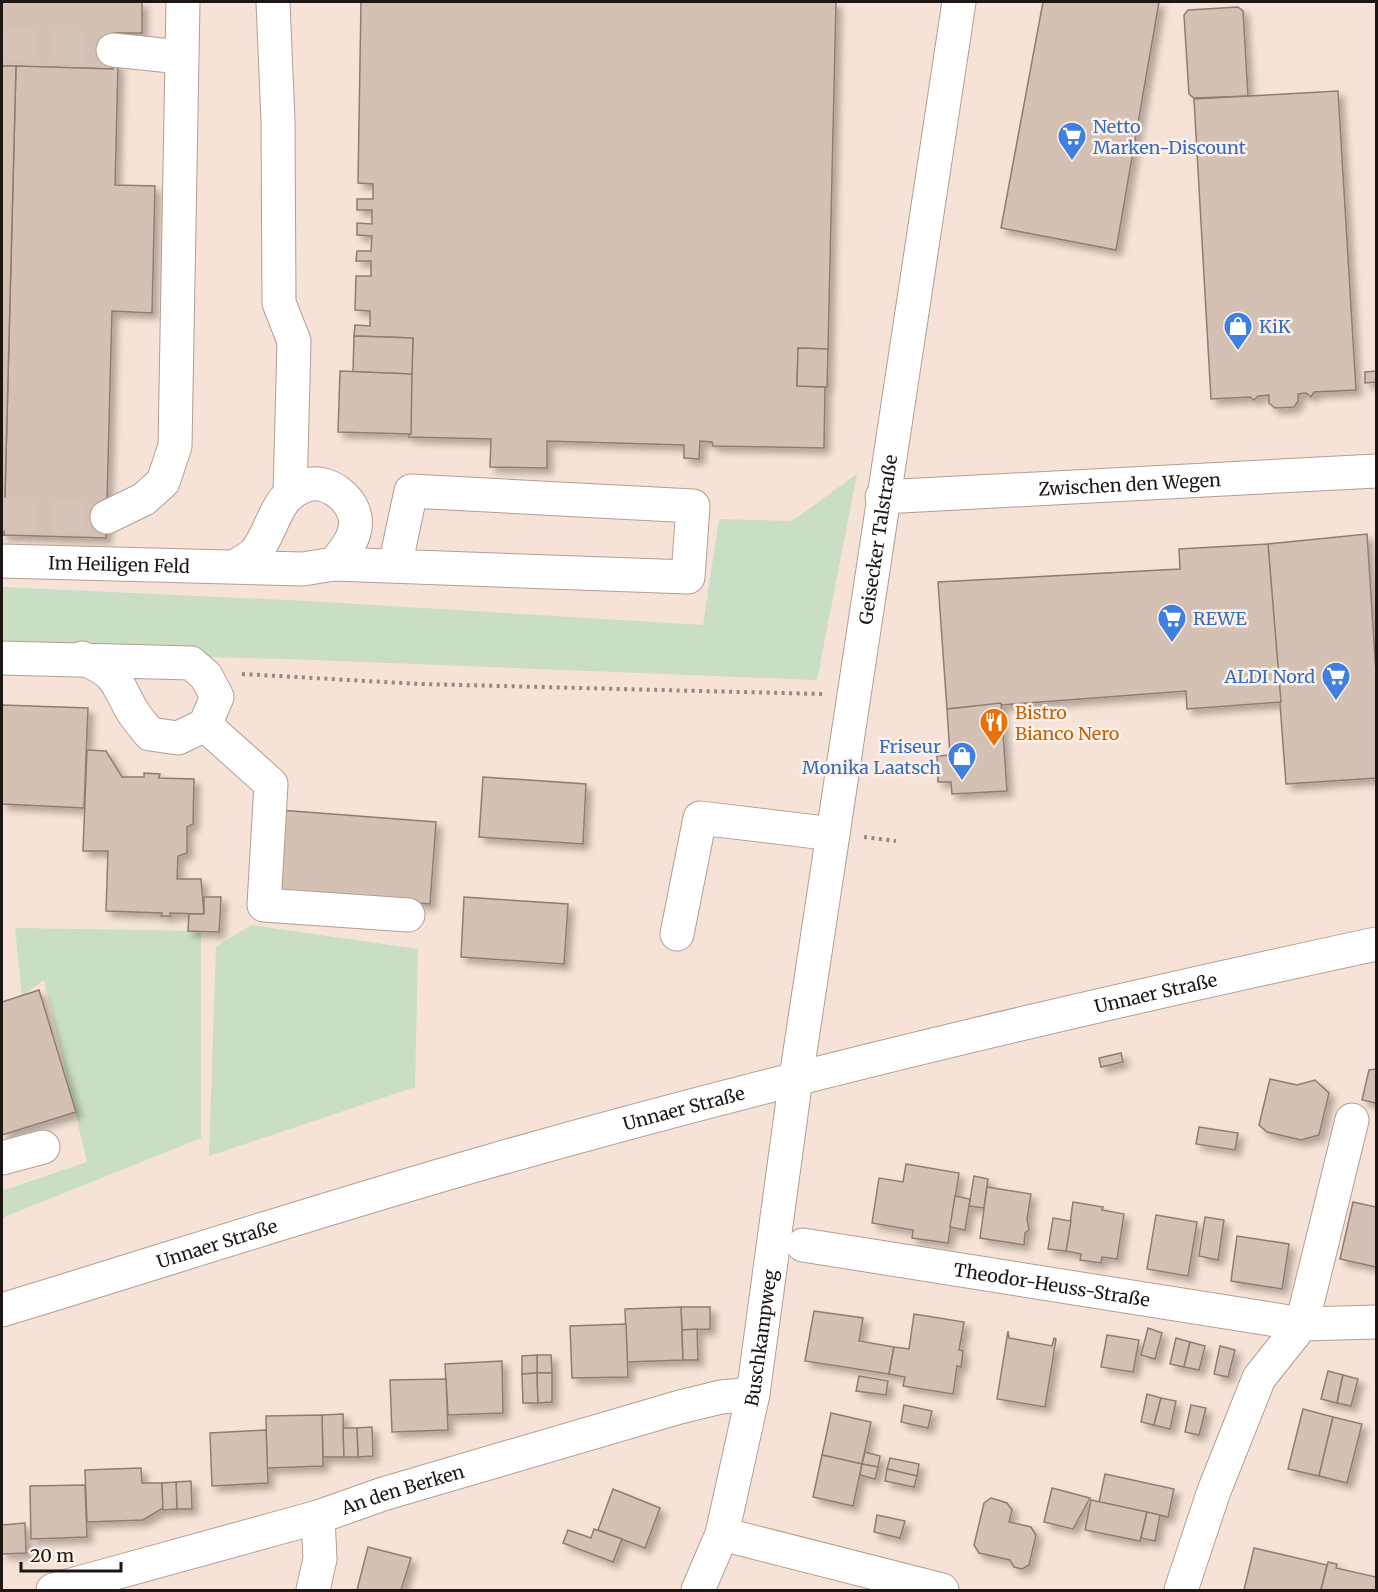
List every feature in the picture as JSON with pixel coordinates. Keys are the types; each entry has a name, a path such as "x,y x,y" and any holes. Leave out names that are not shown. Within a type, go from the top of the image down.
{"street":[{"path":"107,517 144,499 163,482 175,446 183,2"},
{"path":"273,2 278,121 279,303 294,341 290,494"},
{"name":"Geisecker Talstraße","path":"796,1078 856,695 882,497 959,2"},
{"path":"113,50 181,57"},
{"name":"Zwischen den Wegen","path":"882,497 1377,471"},
{"path":"236,566 255,554 273,514 290,494 309,484 333,488 351,504 356,526 348,546 334,564"},
{"name":"Im Heiligen Feld","path":"2,561 303,569 334,564 688,577 693,506 411,491 395,566"},
{"path":"2,658 82,658 191,663 200,671 216,697 205,724 178,738 150,734 131,709 118,681 102,666 82,658"},
{"path":"205,724 271,784 264,905 408,915"},
{"path":"677,934 699,818 833,834"},
{"name":"Unnaer Straße","path":"2,1310 484,1162 796,1078 1132,998 1377,944"},
{"name":"Buschkampweg","path":"698,1590 722,1534 753,1394 796,1078"},
{"path":"1181,1590 1214,1491 1259,1378 1302,1324 1352,1120"},
{"path":"2,1158 43,1146"},
{"name":"Theodor-Heuss-Straße","path":"803,1245 1302,1324 1377,1322"},
{"name":"An den Berken","path":"53,1590 318,1517 383,1494 680,1407 721,1397 753,1394"},
{"path":"313,1590 320,1559 318,1517"},
{"path":"722,1534 936,1590"}],"path":[{"path":"200,671 420,684 856,695"}],"green space":[{"path":"857,474 817,680 288,659 2,653 2,587 307,601 703,625 719,519 792,521"},
{"path":"251,925 418,949 415,1087 209,1156 216,947"},
{"path":"15,928 201,931 201,1138 2,1218 2,1191 87,1162 44,980 22,996"}],"building":[{"path":"2,2 142,2 142,33 114,33 113,69 2,66"},
{"path":"361,2 836,2 828,349 798,348 797,386 825,387 824,448 713,446 712,442 700,441 699,459 684,458 684,445 547,441 547,468 490,467 491,439 409,437 413,338 354,336 355,325 370,326 370,311 355,310 356,276 371,276 371,261 356,261 357,251 371,251 372,236 357,235 357,223 372,224 372,210 357,210 357,199 373,199 373,184 358,183"},
{"name":"Netto Marken-Discount","path":"1043,2 1159,2 1116,250 1001,228"},
{"path":"1238,7 1243,11 1248,96 1194,98 1189,94 1184,15 1188,10"},
{"path":"113,64 118,65 115,185 155,186 152,313 112,311 106,538 4,535 16,66 113,69"},
{"path":"2,66 16,66 4,535 2,535"},
{"path":"1338,91 1356,390 1314,392 1311,397 1306,393 1298,394 1298,401 1294,407 1275,408 1269,403 1269,395 1258,396 1254,400 1250,397 1211,399 1194,99"},
{"path":"354,336 413,338 412,374 353,372"},
{"path":"798,348 828,349 827,387 797,386"},
{"path":"340,371 412,374 411,434 338,432"},
{"path":"1376,371 1376,382 1365,383 1365,372"},
{"path":"1367,534 1376,672 1376,778 1286,784 1268,544"},
{"path":"1268,544 1281,702 1187,709 1186,691 947,709 938,582 1180,569 1179,549"},
{"path":"1001,703 1007,791 952,794 951,782 938,782 937,756 950,755 947,709"},
{"path":"2,705 88,708 84,808 2,804"},
{"path":"87,750 106,751 122,777 144,777 144,773 160,774 159,778 194,779 193,824 187,827 187,853 178,856 177,879 201,879 204,914 170,913 171,916 161,916 162,913 106,911 108,851 83,851"},
{"path":"483,777 586,784 583,844 479,837"},
{"path":"279,810 436,822 430,904 272,892"},
{"path":"204,897 221,897 219,932 188,931 189,914 204,914"},
{"path":"464,897 568,904 564,964 461,957"},
{"path":"39,990 76,1112 2,1135 2,1002"},
{"path":"1121,1053 1123,1062 1101,1067 1099,1058"},
{"path":"1376,1069 1376,1103 1362,1100 1369,1070"},
{"path":"1270,1079 1297,1085 1315,1080 1329,1093 1319,1135 1301,1140 1267,1132 1259,1125"},
{"path":"1199,1127 1238,1133 1235,1150 1196,1144"},
{"path":"906,1164 959,1173 948,1243 912,1238 913,1230 872,1223 879,1178 903,1182"},
{"path":"974,1176 988,1179 984,1208 969,1206"},
{"path":"987,1187 1031,1194 1027,1219 1029,1230 1025,1233 1024,1245 980,1238"},
{"path":"955,1196 970,1199 965,1230 950,1227"},
{"path":"1073,1202 1103,1207 1102,1210 1124,1214 1117,1259 1102,1257 1101,1263 1080,1260 1081,1254 1066,1251"},
{"path":"1353,1202 1376,1207 1376,1267 1340,1259"},
{"path":"1156,1215 1197,1222 1188,1276 1147,1269"},
{"path":"1205,1217 1224,1220 1218,1260 1199,1256"},
{"path":"1053,1218 1071,1221 1066,1251 1048,1249"},
{"path":"1237,1236 1289,1244 1282,1289 1231,1281"},
{"path":"681,1307 710,1307 710,1329 682,1330"},
{"path":"681,1307 683,1360 627,1362 625,1309"},
{"path":"814,1311 863,1318 859,1341 894,1347 889,1374 805,1361"},
{"path":"914,1314 964,1322 959,1350 963,1351 961,1367 957,1366 953,1394 903,1386 905,1377 889,1374 894,1347 909,1349"},
{"path":"626,1324 628,1377 572,1378 570,1326"},
{"path":"1148,1328 1162,1333 1155,1359 1141,1355"},
{"path":"697,1329 698,1360 683,1360 682,1330"},
{"path":"1008,1331 1009,1338 1052,1346 1054,1338 1056,1339 1045,1407 997,1399"},
{"path":"1107,1335 1139,1340 1133,1372 1101,1367"},
{"path":"1176,1338 1190,1342 1184,1367 1170,1364"},
{"path":"1190,1342 1205,1346 1199,1370 1184,1367"},
{"path":"1220,1346 1235,1350 1228,1377 1214,1374"},
{"path":"537,1355 551,1355 552,1373 537,1373"},
{"path":"537,1355 537,1373 522,1374 522,1356"},
{"path":"502,1361 503,1413 448,1415 445,1364"},
{"path":"1328,1371 1343,1375 1337,1403 1321,1399"},
{"path":"537,1373 538,1403 523,1403 522,1374"},
{"path":"537,1373 552,1373 552,1402 538,1403"},
{"path":"1343,1375 1358,1379 1351,1406 1337,1403"},
{"path":"859,1376 888,1381 886,1395 856,1391"},
{"path":"446,1379 448,1430 392,1432 390,1380"},
{"path":"1147,1394 1161,1398 1154,1425 1141,1422"},
{"path":"1161,1398 1176,1401 1170,1429 1154,1425"},
{"path":"904,1405 932,1411 928,1428 901,1422"},
{"path":"1191,1405 1206,1408 1199,1435 1185,1432"},
{"path":"1303,1409 1333,1417 1319,1476 1288,1469"},
{"path":"831,1413 871,1422 862,1464 822,1455"},
{"path":"343,1414 344,1457 323,1457 322,1415"},
{"path":"322,1415 323,1466 267,1468 266,1416"},
{"path":"1333,1417 1362,1424 1347,1483 1319,1476"},
{"path":"372,1427 373,1456 358,1457 357,1428"},
{"path":"343,1428 357,1428 358,1457 344,1457"},
{"path":"266,1430 268,1483 212,1486 210,1433"},
{"path":"865,1452 880,1456 878,1467 862,1464"},
{"path":"822,1455 862,1464 853,1506 813,1497"},
{"path":"890,1458 919,1464 917,1476 887,1469"},
{"path":"862,1464 878,1467 875,1479 860,1475"},
{"path":"141,1468 142,1483 162,1483 163,1508 143,1520 87,1522 85,1470"},
{"path":"887,1469 917,1476 914,1487 885,1481"},
{"path":"1105,1474 1174,1489 1168,1517 1099,1502"},
{"path":"191,1481 192,1509 177,1509 176,1482"},
{"path":"176,1482 177,1509 163,1510 162,1483"},
{"path":"85,1485 87,1537 31,1539 30,1486"},
{"path":"1052,1488 1090,1498 1073,1529 1044,1522"},
{"path":"613,1489 660,1508 645,1548 598,1530"},
{"path":"991,1498 1007,1503 1012,1510 1009,1522 1031,1527 1036,1535 1029,1565 1022,1569 1014,1567 1010,1560 979,1553 974,1545 984,1503"},
{"path":"1091,1500 1147,1512 1140,1541 1085,1530"},
{"path":"1147,1512 1160,1515 1155,1541 1141,1538"},
{"path":"877,1515 905,1521 900,1538 874,1532"},
{"path":"25,1523 26,1553 2,1554 2,1525"},
{"path":"594,1529 622,1539 613,1562 563,1543 568,1530 591,1538"},
{"path":"368,1547 411,1558 401,1590 357,1590"},
{"path":"1254,1548 1327,1565 1321,1590 1244,1590"},
{"path":"1328,1562 1337,1564 1336,1568 1376,1577 1376,1590 1321,1590"}],"tunnel":[{"path":"2,44 113,50"},
{"path":"2,514 107,517"}],"place":[{"name":"Netto Marken-Discount","path":"1072,162"},
{"name":"KiK","path":"1238,352"},
{"name":"REWE","path":"1172,644"},
{"name":"ALDI Nord","path":"1336,702"},
{"name":"Bistro Bianco Nero","path":"994,748"},
{"name":"Friseur Monika Laatsch","path":"962,782"}]}
